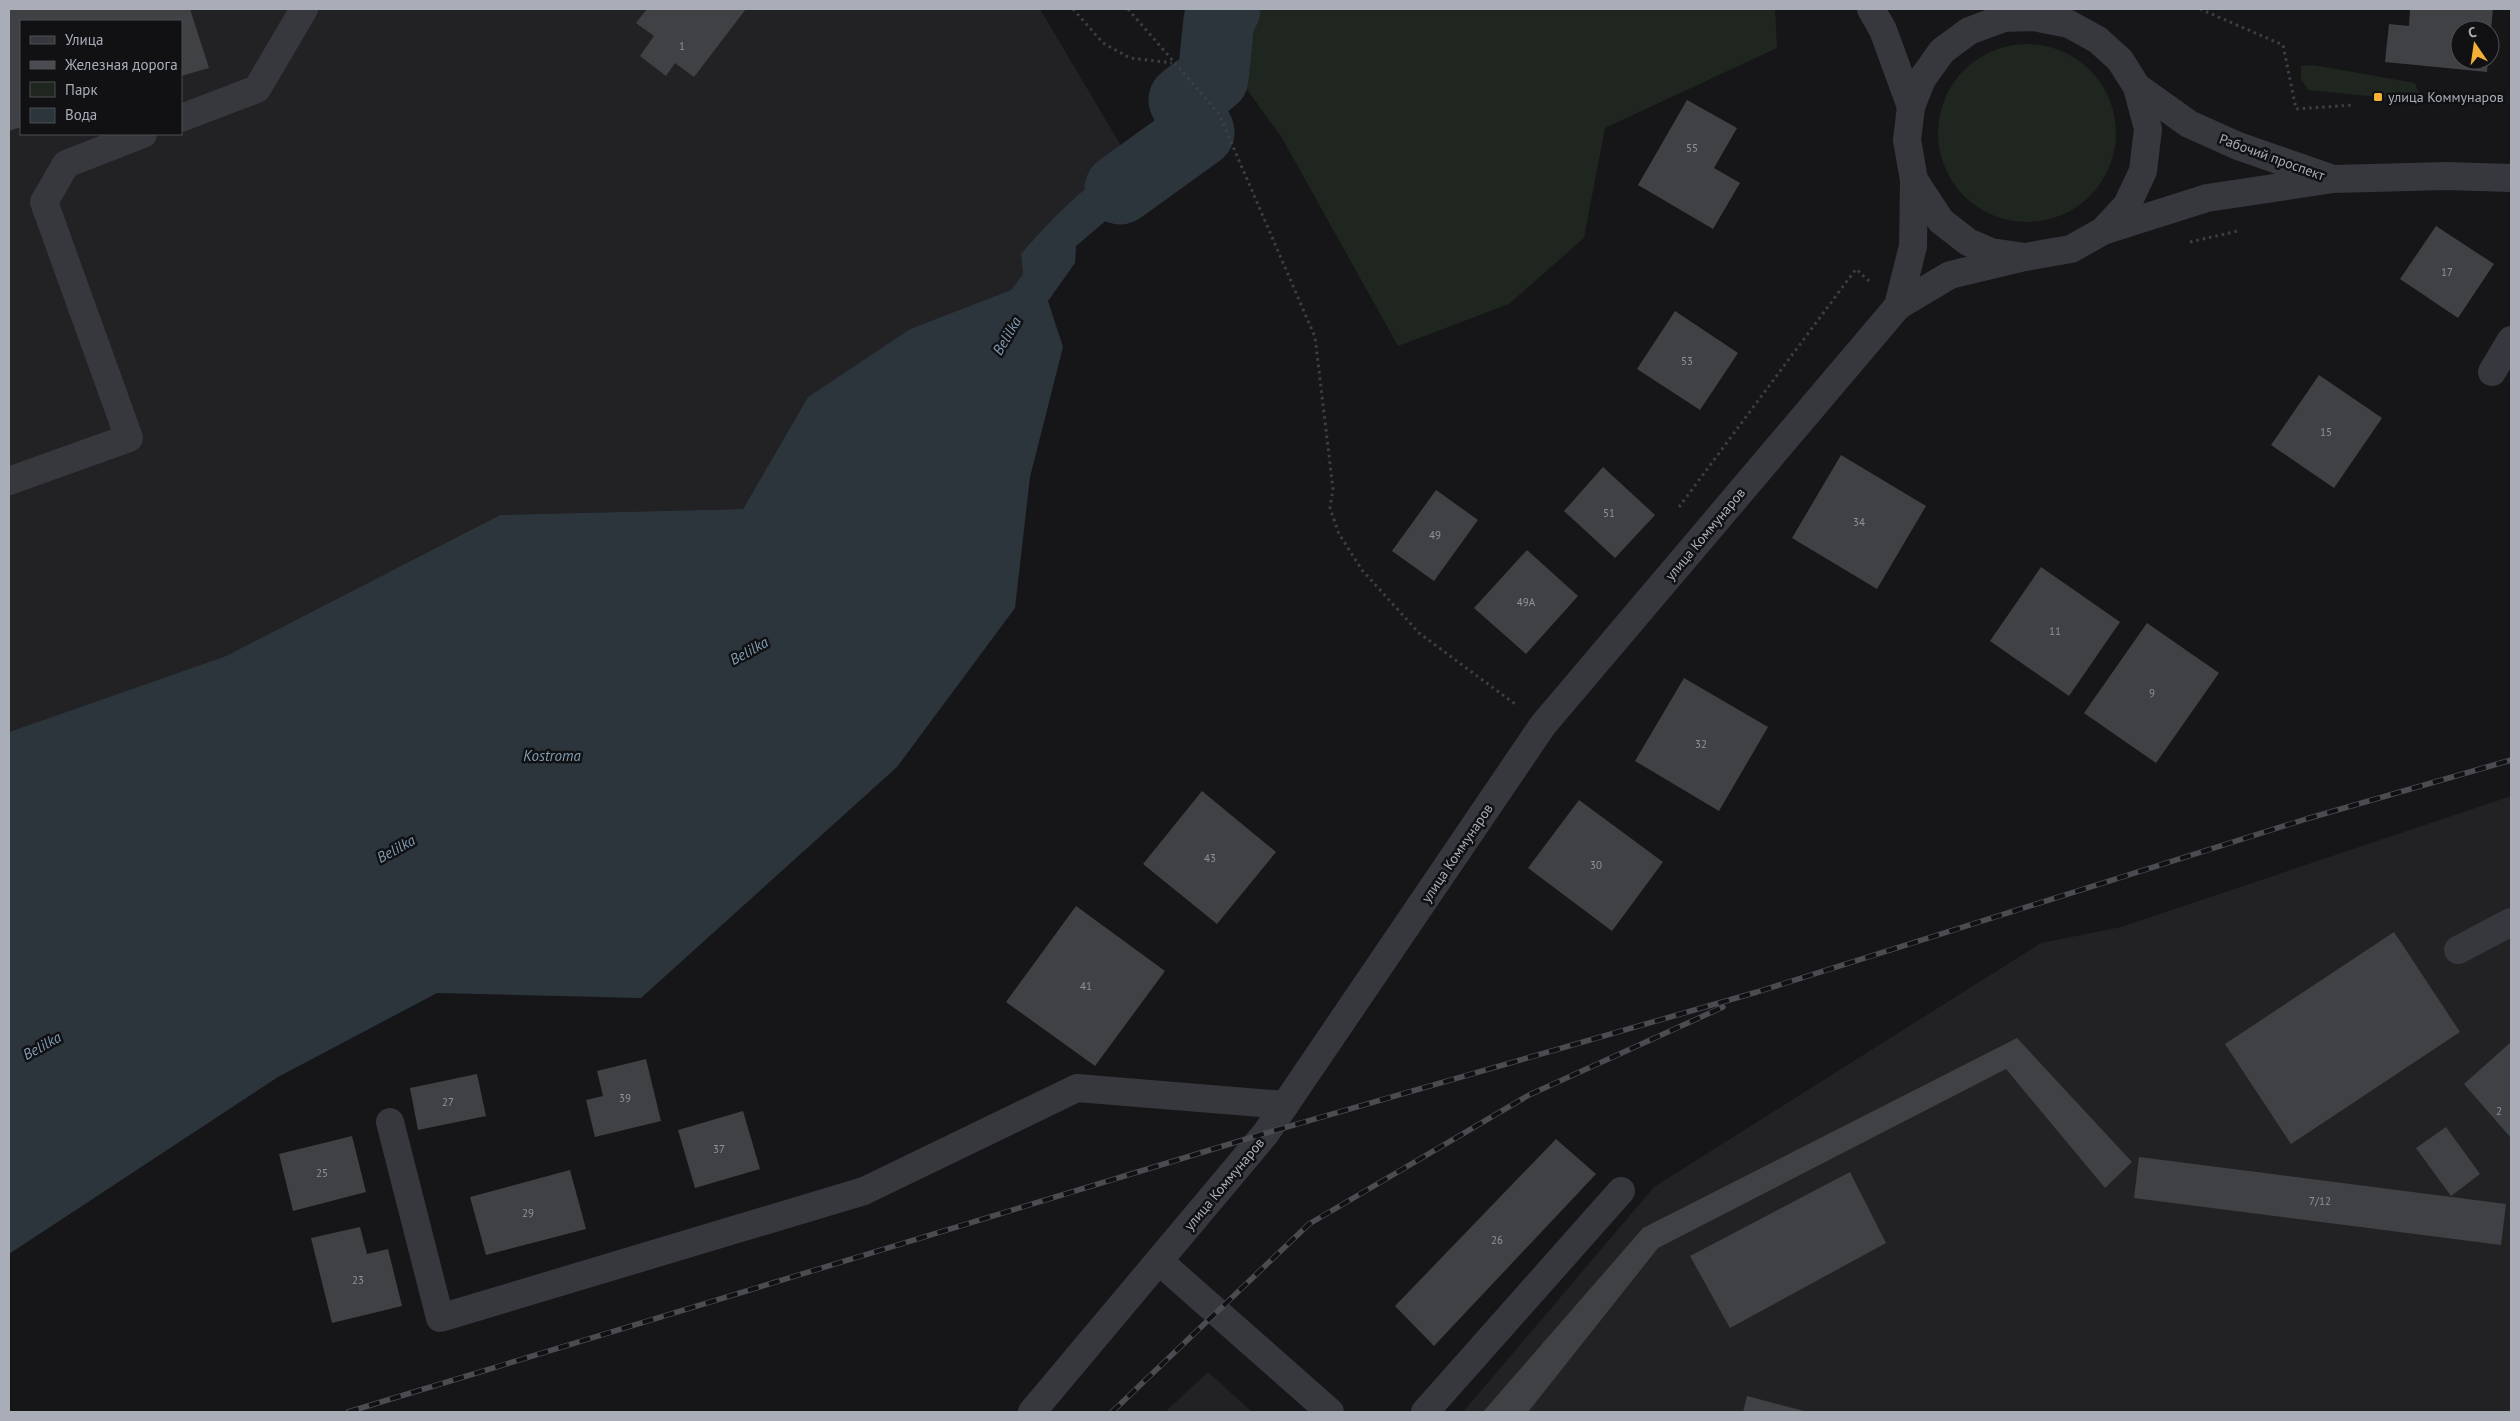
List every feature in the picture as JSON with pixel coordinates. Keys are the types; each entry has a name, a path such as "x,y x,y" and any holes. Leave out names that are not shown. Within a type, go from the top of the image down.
{"street":[{"path":"182,118 257,89 304,9"},
{"path":"1871,9 1883,30 1911,107"},
{"path":"1898,306 1912,246 1914,180 1907,140 1911,107 1922,79 1942,51 1970,31 2004,18 2028,13 2069,24 2098,40 2120,60 2137,87 2148,129 2143,171 2127,205 2103,231"},
{"name":"Рабочий проспект","path":"2137,87 2189,124 2238,146 2333,179 2446,176 2511,178"},
{"path":"9,481 130,438 44,202 66,164 140,135"},
{"path":"1898,306 1950,275 2025,257 2071,249 2103,231 2206,198 2333,179"},
{"path":"1914,180 1941,221 1968,242 1991,252 2025,257"},
{"name":"улица Коммунаров","path":"1032,1412 1266,1133 1544,726 1898,306"},
{"path":"2492,372 2511,340"},
{"path":"2458,950 2511,922"},
{"path":"390,1122 440,1318 864,1191 1077,1088 1285,1106"},
{"path":"1425,1412 1620,1191"},
{"path":"1159,1261 1330,1412"}],"path":[{"path":"1073,9 1103,43 1130,58 1173,63"},
{"path":"1128,9 1219,114 1316,337 1333,489 1330,508 1339,534 1362,570 1419,633 1544,726"},
{"path":"2200,9 2283,45 2296,109 2353,105"},
{"path":"2180,245 2238,231"},
{"path":"1673,514 1856,269 1898,306"}],"shaded area":[{"path":"9,9 1040,9 1129,159 1092,185 1057,215 1030,243 1021,254 1023,274 1011,290 910,329 808,397 743,509 500,515 226,656 9,732"},
{"path":"2511,796 2511,1412 1463,1412 1654,1187 2041,943 2121,927"},
{"path":"1208,1372 1252,1412 1165,1412"}],"green space":[{"path":"1189,9 1775,9 1777,48 1605,128 1584,238 1509,304 1398,346 1282,138"},
{"path":"2027,44 2061,51 2076,59 2090,70 2101,84 2109,99 2116,133 2109,167 2101,182 2090,196 2076,207 2061,215 2027,222 1993,215 1978,207 1964,196 1953,182 1945,167 1938,133 1945,99 1953,84 1964,70 1978,59 1993,51"},
{"path":"2313,65 2415,83 2419,93 2409,100 2308,90 2301,79 2301,66"}],"water":[{"name":"Kostroma","path":"1199,132 1192,165 1149,194 1122,207 1076,246 1075,263 1048,301 1063,347 1030,477 1015,608 897,767 641,998 437,993 278,1077 9,1254 9,732 226,656 500,515 743,509 808,397 910,329 1011,290 1023,274 1021,254 1058,214 1087,188 1116,167 1131,159"}],"building":[{"path":"9,9 190,9 209,68 182,76 182,20 20,20 20,127 9,131"},
{"path":"647,9 746,9 694,77 675,63 666,76 640,56 654,36 636,23"},
{"path":"2410,9 2493,9 2492,20 2450,20 2450,68 2385,62 2389,24 2409,26"},
{"path":"2467,70 2487,70 2487,72"},
{"path":"1687,100 1737,128 1714,168 1740,183 1713,229 1638,185"},
{"path":"2436,226 2494,264 2458,318 2400,279"},
{"path":"1675,311 1738,353 1700,410 1637,369"},
{"path":"2319,375 2382,418 2334,488 2271,445"},
{"path":"1841,455 1926,506 1877,589 1792,538"},
{"path":"1603,467 1655,515 1615,558 1564,511"},
{"path":"1436,490 1478,520 1434,581 1392,551"},
{"path":"1527,550 1578,596 1526,654 1474,608"},
{"path":"2041,567 2120,622 2069,696 1990,641"},
{"path":"2147,623 2219,673 2156,763 2084,713"},
{"path":"1684,678 1768,727 1719,811 1635,761"},
{"path":"1202,791 1276,852 1217,924 1143,864"},
{"path":"1579,800 1663,862 1612,931 1528,868"},
{"path":"1076,906 1165,971 1095,1066 1006,1002"},
{"path":"2394,932 2460,1032 2291,1144 2225,1044"},
{"path":"2017,1038 2132,1162 2105,1188 2006,1069 1658,1248 1528,1412 1483,1412 1643,1228"},
{"path":"2511,1042 2511,1138 2464,1084"},
{"path":"646,1059 661,1121 595,1137 586,1100 603,1096 597,1071"},
{"path":"477,1074 486,1116 418,1130 410,1088"},
{"path":"743,1111 760,1169 695,1188 678,1130"},
{"path":"2446,1127 2480,1174 2451,1196 2416,1148"},
{"path":"352,1136 366,1192 293,1211 279,1154"},
{"path":"1556,1139 1596,1174 1434,1346 1395,1306"},
{"path":"2139,1157 2506,1204 2501,1245 2134,1198"},
{"path":"570,1170 586,1229 486,1255 470,1197"},
{"path":"1850,1172 1886,1243 1730,1328 1690,1256"},
{"path":"360,1227 367,1254 388,1249 402,1306 332,1323 311,1238"},
{"path":"1747,1396 1808,1412 1743,1412"}],"waterway":[{"name":"Belilka","path":"1120,189 1199,132 1184,100 1213,78 1219,20 1225,9"}],"railway":[{"path":"348,1412 1266,1133 1757,992 2306,819 2511,760"},
{"path":"1112,1412 1309,1224 1529,1095 1723,1007"}],"place":[{"name":"улица Коммунаров","path":"2378,97"}]}
